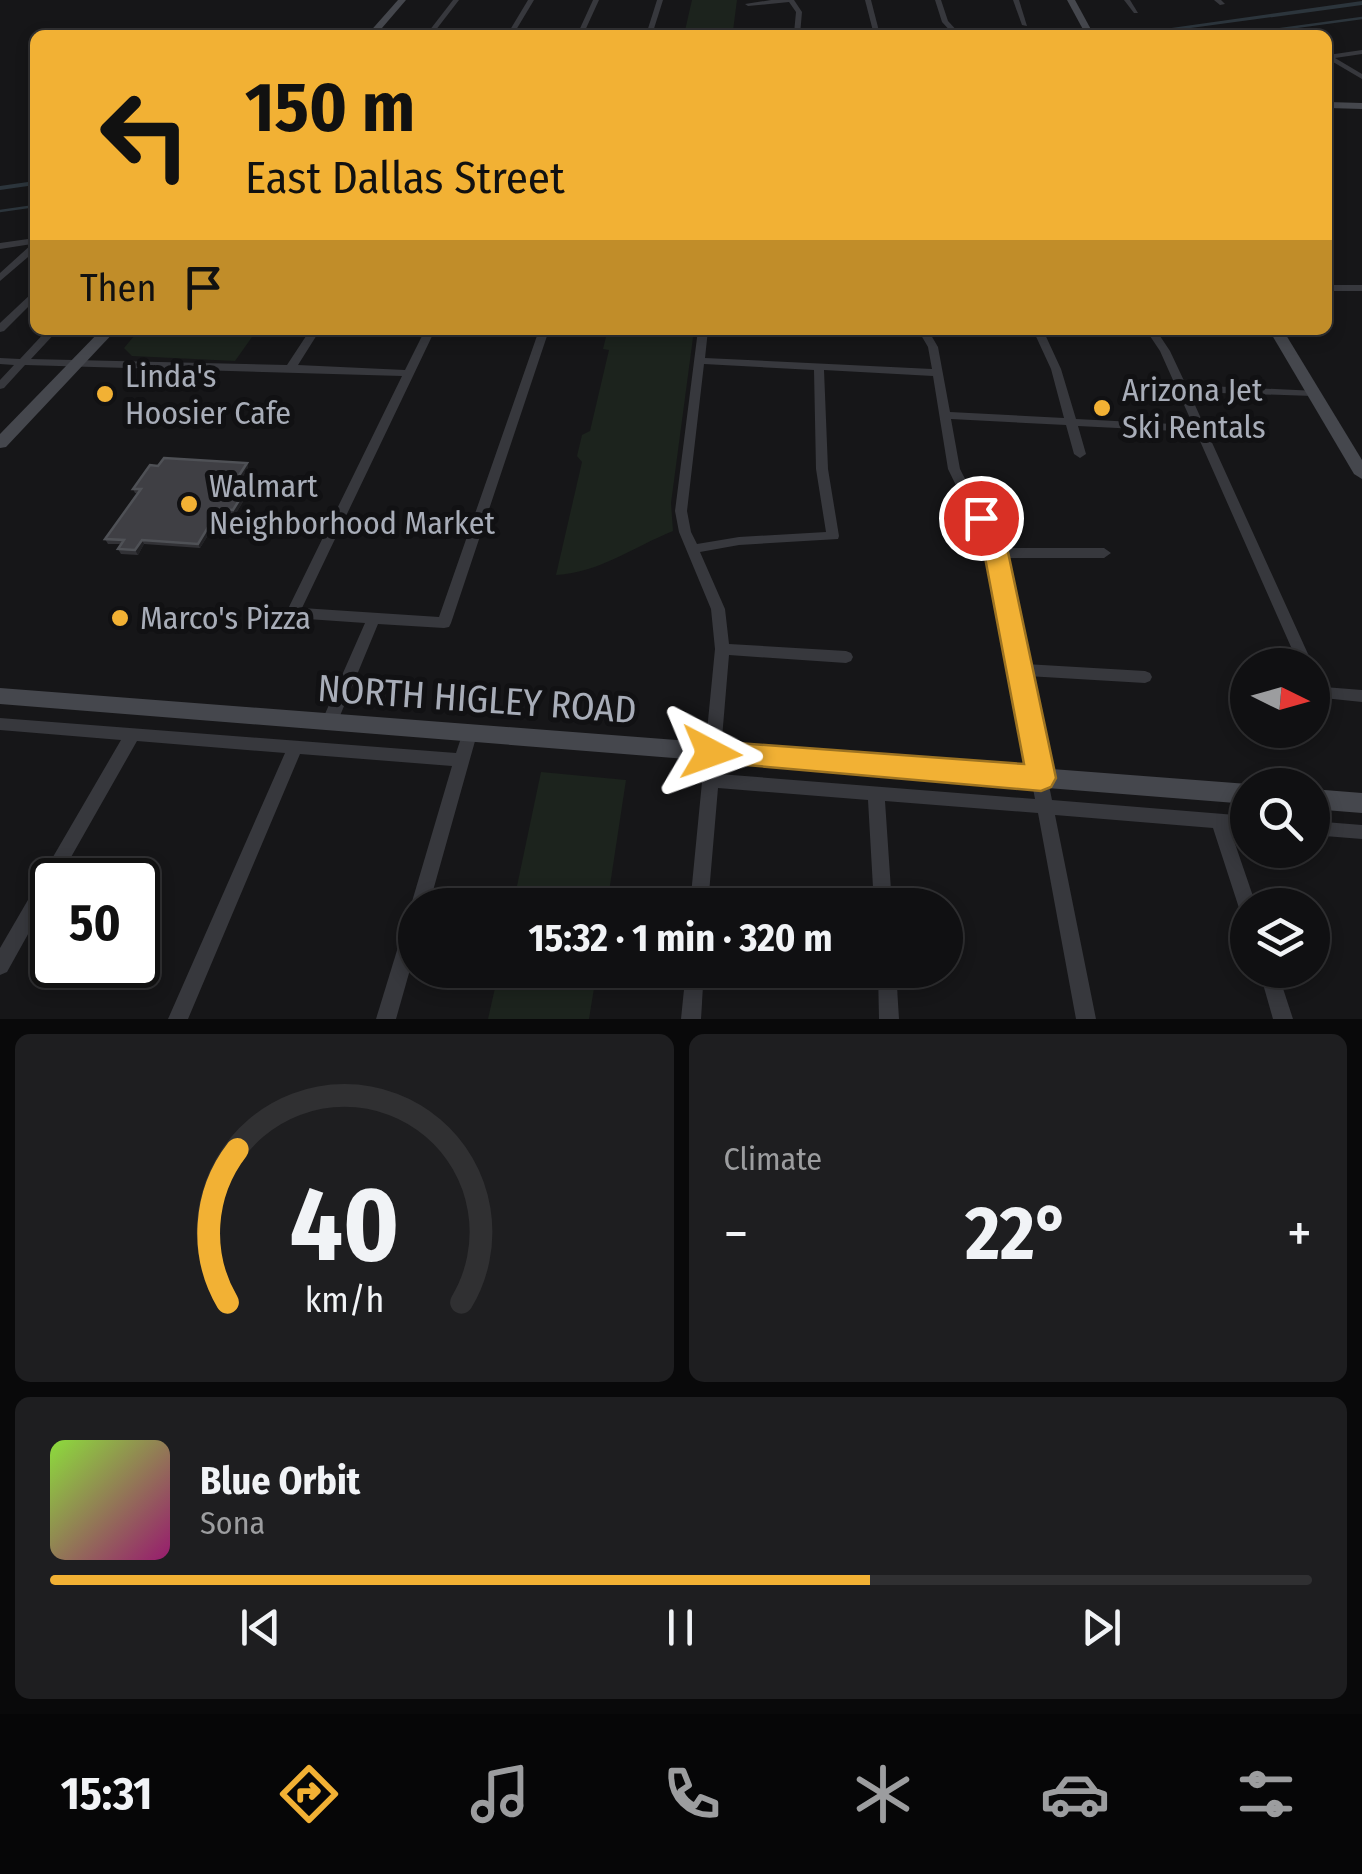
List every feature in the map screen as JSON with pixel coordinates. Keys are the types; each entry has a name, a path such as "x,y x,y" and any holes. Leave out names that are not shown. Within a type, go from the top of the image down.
{"main road":[{"path":"375,30 402,0"},
{"path":"1071,0 1087,30"},
{"path":"1332,105 1362,106"},
{"path":"0,443 103,335"},
{"path":"1279,335 1362,474"},
{"name":"NORTH HIGLEY ROAD","path":"0,696 1230,793"},
{"path":"1330,800 1362,803"}],"street":[{"path":"434,30 456,0"},
{"path":"513,30 531,0"},
{"path":"582,30 596,0"},
{"path":"650,30 660,0"},
{"path":"748,4 791,0 799,12 797,30"},
{"path":"868,0 876,30"},
{"path":"938,0 953,30"},
{"path":"1016,0 1025,25"},
{"path":"1127,0 1136,12"},
{"path":"1332,56 1362,52"},
{"path":"1332,59 1362,77"},
{"path":"0,246 30,244"},
{"path":"0,278 30,249"},
{"path":"1332,288 1362,288"},
{"path":"0,329 30,300"},
{"path":"0,386 48,335"},
{"path":"292,366 312,335"},
{"path":"428,335 293,614 444,622 542,335"},
{"path":"701,335 680,511 718,609 722,648 701,888"},
{"path":"926,335 933,347 954,470 996,552 1022,670 1086,1019"},
{"path":"1041,335 1049,349 1080,454"},
{"path":"1154,335 1298,648"},
{"path":"0,358 216,370 292,366 409,372"},
{"path":"698,361 938,373"},
{"path":"693,548 739,541 832,536 822,468 819,367"},
{"path":"1181,388 1313,392"},
{"path":"944,415 1198,429"},
{"path":"996,552 1104,553"},
{"path":"329,723 373,620"},
{"path":"722,648 846,657"},
{"path":"1022,670 1146,677"},
{"path":"1330,689 1362,696"},
{"name":"NORTH HIGLEY ROAD","path":"0,724 462,760"},
{"path":"425,888 469,734"},
{"path":"0,966 132,735"},
{"path":"178,1019 295,748"},
{"path":"709,780 1230,821"},
{"path":"876,794 882,888"},
{"path":"1220,820 1242,888"},
{"path":"1330,829 1362,832"},
{"path":"386,1019 398,978"},
{"path":"691,1019 693,988"},
{"path":"888,988 890,1019"},
{"path":"1274,988 1283,1019"}],"shaded area":[{"path":"692,0 737,0 733,30 685,30"},
{"path":"135,335 253,335 235,361 132,356 124,348"},
{"path":"693,335 671,503 673,531 602,564 556,575 582,462 577,456 582,435 590,431 609,350 603,349 606,337"},
{"path":"541,772 626,780 610,888 517,888"},
{"path":"495,988 594,988 589,1019 488,1019"}],"building":[{"name":"Walmart Neighborhood Market","path":"164,458 247,463 231,488 246,489 233,510 219,509 198,544 142,540 135,550 118,549 124,540 105,539 141,489 133,489 150,465 158,466"}],"waterway":[{"path":"1162,30 1362,3"},
{"path":"1274,30 1362,18"},
{"path":"0,188 30,184"},
{"path":"0,211 30,207"}],"place":[{"name":"Linda's Hoosier Cafe","path":"105,394"},
{"name":"Arizona Jet Ski Rentals","path":"1102,408"},
{"name":"Walmart Neighborhood Market","path":"189,504"},
{"name":"Marco's Pizza","path":"120,618"}],"route":[{"path":"711,753 1041,778 996,552 981,518"}]}
